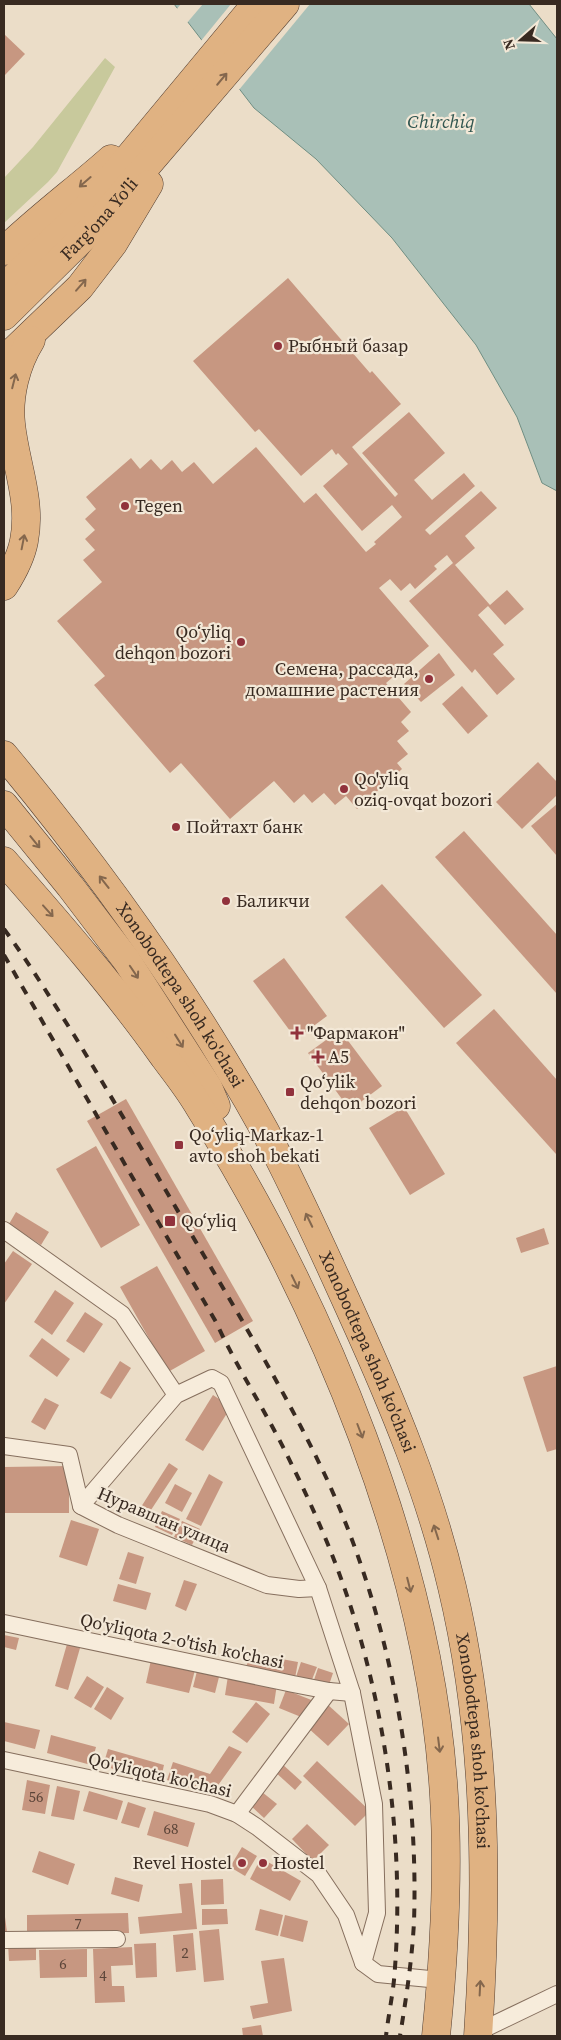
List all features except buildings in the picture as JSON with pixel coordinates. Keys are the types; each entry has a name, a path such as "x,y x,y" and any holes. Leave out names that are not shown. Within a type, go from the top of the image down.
{"highway":[{"path":"4,360 80,287 114,244 182,110 256,4"},
{"path":"4,251 32,224 81,185 182,110 285,4"},
{"name":"Farg'ona Yo'li","path":"4,316 32,275 85,210 182,110"},
{"name":"Farg'ona Yo'li","path":"4,287 32,275"},
{"path":"4,586 21,552 26,527 25,497 11,423 12,392 21,359 46,319"},
{"name":"Xonobodtepa shoh ko'chasi","path":"4,756 114,893 187,1000 266,1132 367,1346 409,1445 452,1587 462,1637 474,1723 480,1791 482,1860 483,1938 478,2034"},
{"path":"4,805 99,923 153,1000 208,1087 274,1238"},
{"name":"Xonobodtepa shoh ko'chasi","path":"4,861 72,937 146,1032 197,1103 274,1238 324,1343 375,1470 406,1575 424,1648 437,1722 444,1794 446,1867 436,2036"}],"street":[{"path":"4,1230 122,1314 176,1395"},
{"path":"81,1506 176,1395 212,1378 221,1383 318,1588 352,1693 374,1804 377,1913 363,1963 378,1974 440,1980"},
{"name":"Нуравшан улица","path":"4,1446 70,1455 81,1506 118,1525 267,1585 299,1590 318,1588"},
{"name":"Qo'yliqota 2-o'tish ko'chasi","path":"4,1624 329,1691 352,1693"},
{"path":"237,1814 329,1691"},
{"name":"Qo'yliqota ko'chasi","path":"4,1760 210,1804 237,1814 257,1826 319,1875 346,1915 363,1963"},
{"path":"4,1940 117,1939"},
{"path":"478,2034 557,1994"}],"green space":[{"path":"105,58 115,67 57,172 4,223 4,178 33,147"}],"water":[{"name":"Chirchiq","path":"174,4 529,4 557,39 557,491 542,483 517,417 476,345 392,238 316,159 254,108"}],"pier":[{"path":"181,4 203,4 186,24 176,10"},
{"path":"231,4 310,4 238,91 200,42"}],"railway":[{"path":"4,929 74,1035 290,1406 324,1473 366,1579 382,1635 395,1692 405,1750 411,1808 414,1922 407,1994 400,2036"},
{"path":"4,955 216,1322 294,1469 336,1565 353,1614 379,1717 394,1823 397,1928 394,1980 386,2036"}],"place":[{"name":"Рыбный базар","path":"278,346"},
{"name":"Tegen","path":"125,506"},
{"name":"Qoʻyliq dehqon bozori","path":"241,642"},
{"name":"Семена, рассада, домашние растения","path":"429,679"},
{"name":"Qo'yliq oziq-ovqat bozori","path":"344,789"},
{"name":"Пойтахт банк","path":"176,827"},
{"name":"Баликчи","path":"226,901"},
{"name":"\"Фармакон\"","path":"297,1033"},
{"name":"А5","path":"318,1057"},
{"name":"Qo‘ylik dehqon bozori","path":"290,1092"},
{"name":"Qoʻyliq-Markaz-1 avto shoh bekati","path":"179,1145"},
{"name":"Qo‘yliq","path":"170,1221"},
{"name":"Revel Hostel","path":"242,1863"},
{"name":"Hostel","path":"263,1863"}]}
